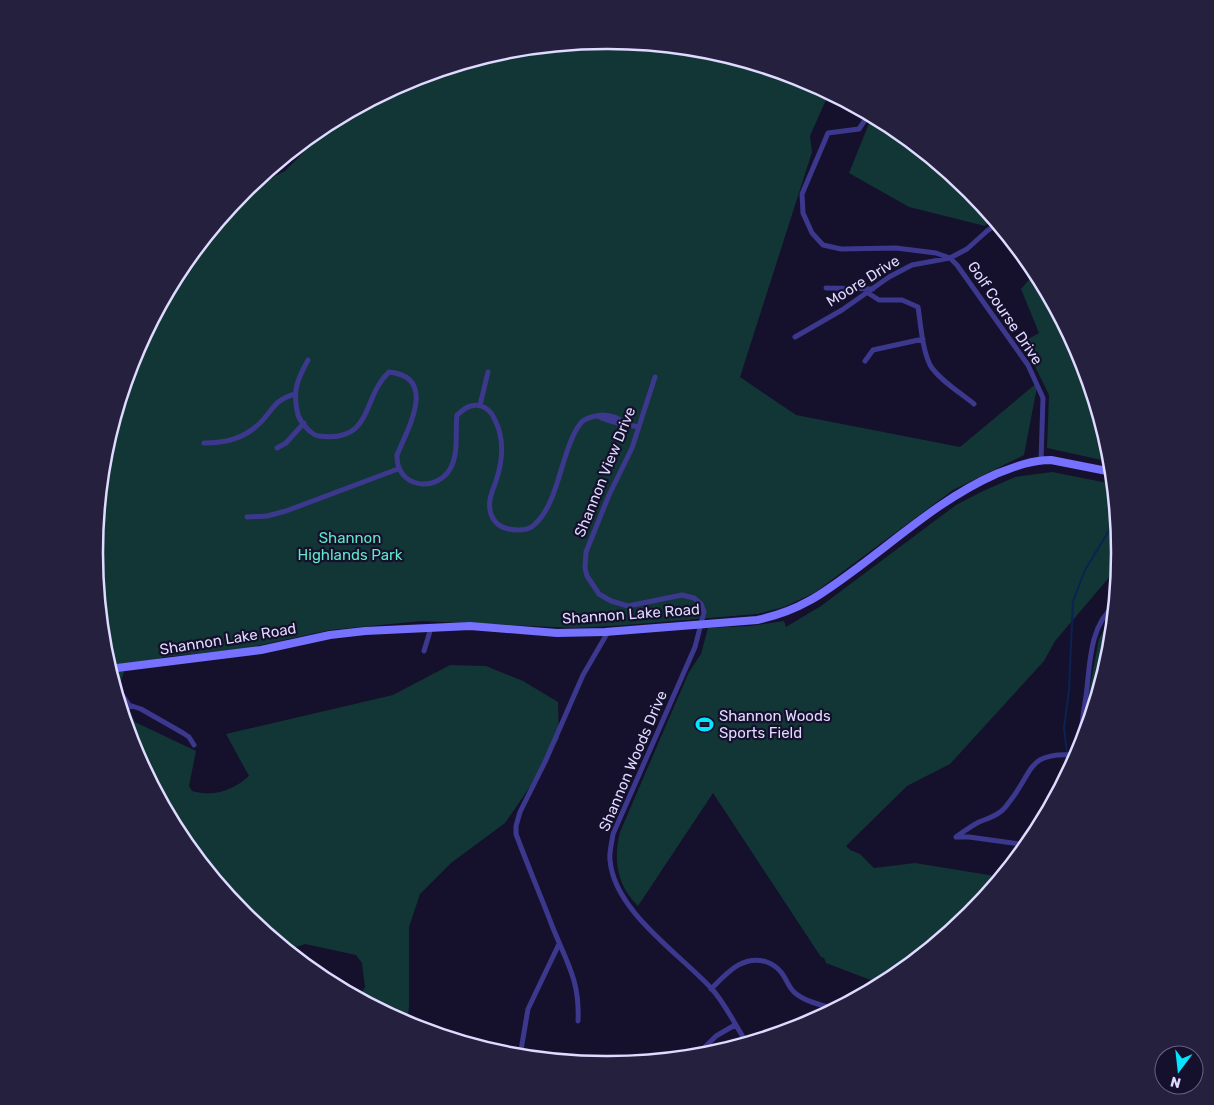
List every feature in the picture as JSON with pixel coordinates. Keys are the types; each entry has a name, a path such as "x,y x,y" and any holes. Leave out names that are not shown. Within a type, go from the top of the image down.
{"main road":[{"name":"Shannon Lake Road","path":"117,668 261,650 330,635 364,631 470,626 557,633 608,632 757,620 772,617 799,607 826,591 948,500 989,477 1010,468 1041,460 1061,461 1103,470"}],"street":[{"name":"Golf Course Drive","path":"865,120 859,129 828,133 802,194 803,213 812,232 824,245 840,249 896,248 936,253 950,258 958,265 1028,365 1042,398 1041,460"},
{"name":"Moore Drive","path":"795,337 842,310 889,277 912,266 950,258 967,249 992,227"},
{"path":"826,288 874,289"},
{"path":"868,293 879,300 902,300 918,308 930,365 939,376 974,404"},
{"path":"865,361 873,350 923,339"},
{"path":"308,360 297,379 294,394 300,420 315,435 345,434 357,428 372,402 375,388 389,372 401,373 409,378 417,392 417,404 397,455 398,469 404,478 424,484 441,479 450,470 453,461 457,415 465,408 474,405 480,406 492,414 500,431 503,446 501,463 489,504 491,514 496,523 501,527 512,530 525,530 535,525 544,512 580,422 604,415 638,427"},
{"path":"480,406 488,372"},
{"name":"Shannon View Drive","path":"655,377 632,448 586,552 585,568 587,576 600,594 611,601 628,606 682,594 694,598 701,604 704,612 700,624"},
{"path":"204,443 233,440 248,433 260,423 276,403 294,394"},
{"path":"277,448 286,443 304,423"},
{"path":"247,517 267,516 286,511 398,469"},
{"path":"1080,724 1095,636 1106,615"},
{"name":"Shannon Woods Drive","path":"700,624 695,647 613,834 610,860 617,887 635,914 711,989 726,1007 743,1037"},
{"path":"424,651 431,628"},
{"path":"578,1021 579,1005 573,974 559,944 516,834 516,826 520,812 583,675 608,632"},
{"path":"125,700 129,705 141,709 189,737 194,746"},
{"path":"1018,844 956,837 978,822 988,820 1001,812 1014,796 1029,769 1037,760 1051,755 1067,756"},
{"path":"521,1049 528,1009 559,944"},
{"path":"711,989 733,968 750,960 760,960 776,966 796,994 811,1002 825,1006"},
{"path":"705,1047 716,1036 735,1024"}],"green space":[{"name":"Shannon Highlands Park","path":"607,49 673,53 737,66 769,75 800,87 826,99 810,136 812,152 740,377 796,415 960,447 1038,382 1024,455 953,490 814,593 784,607 757,614 575,628 421,621 330,630 242,649 164,657 125,669 121,681 123,692 113,651 108,618 103,552 104,520 113,454 120,422 130,391 155,330 188,273 207,246 251,196 270,178 285,171 304,150 355,116 414,87 445,75 477,66 541,53"},
{"path":"869,123 914,153 939,174 988,223 985,226 909,207 849,173"},
{"path":"1030,279 1059,330 1084,391 1094,422 1102,460 1047,448 1049,395 1023,342 1039,333 1021,289"},
{"path":"1052,472 1105,482 1110,520 1110,576 1055,641 1044,661 950,764 907,786 846,846 860,854 874,868 915,863 993,876 986,885 963,909 914,952 872,981 826,963 713,793 638,906 625,890 618,872 617,853 620,832 689,672 701,654 708,628 750,626 784,621 786,627 821,606 956,505 1015,477"},
{"path":"1104,629 1094,683 1086,709 1099,639"},
{"path":"450,665 486,666 523,681 558,702 559,738 540,772 505,823 451,863 420,894 409,927 408,1015 362,993 365,987 362,963 356,955 305,944 295,947 275,931 228,885 207,859 188,832 155,775 127,704 135,722 196,751 189,786 192,791 215,793 236,786 249,776 226,734 393,695"}],"waterway":[{"path":"1067,756 1064,728 1069,690 1073,601 1085,570 1110,528"}],"place":[{"name":"Shannon Woods Sports Field","path":"705,725"}]}
